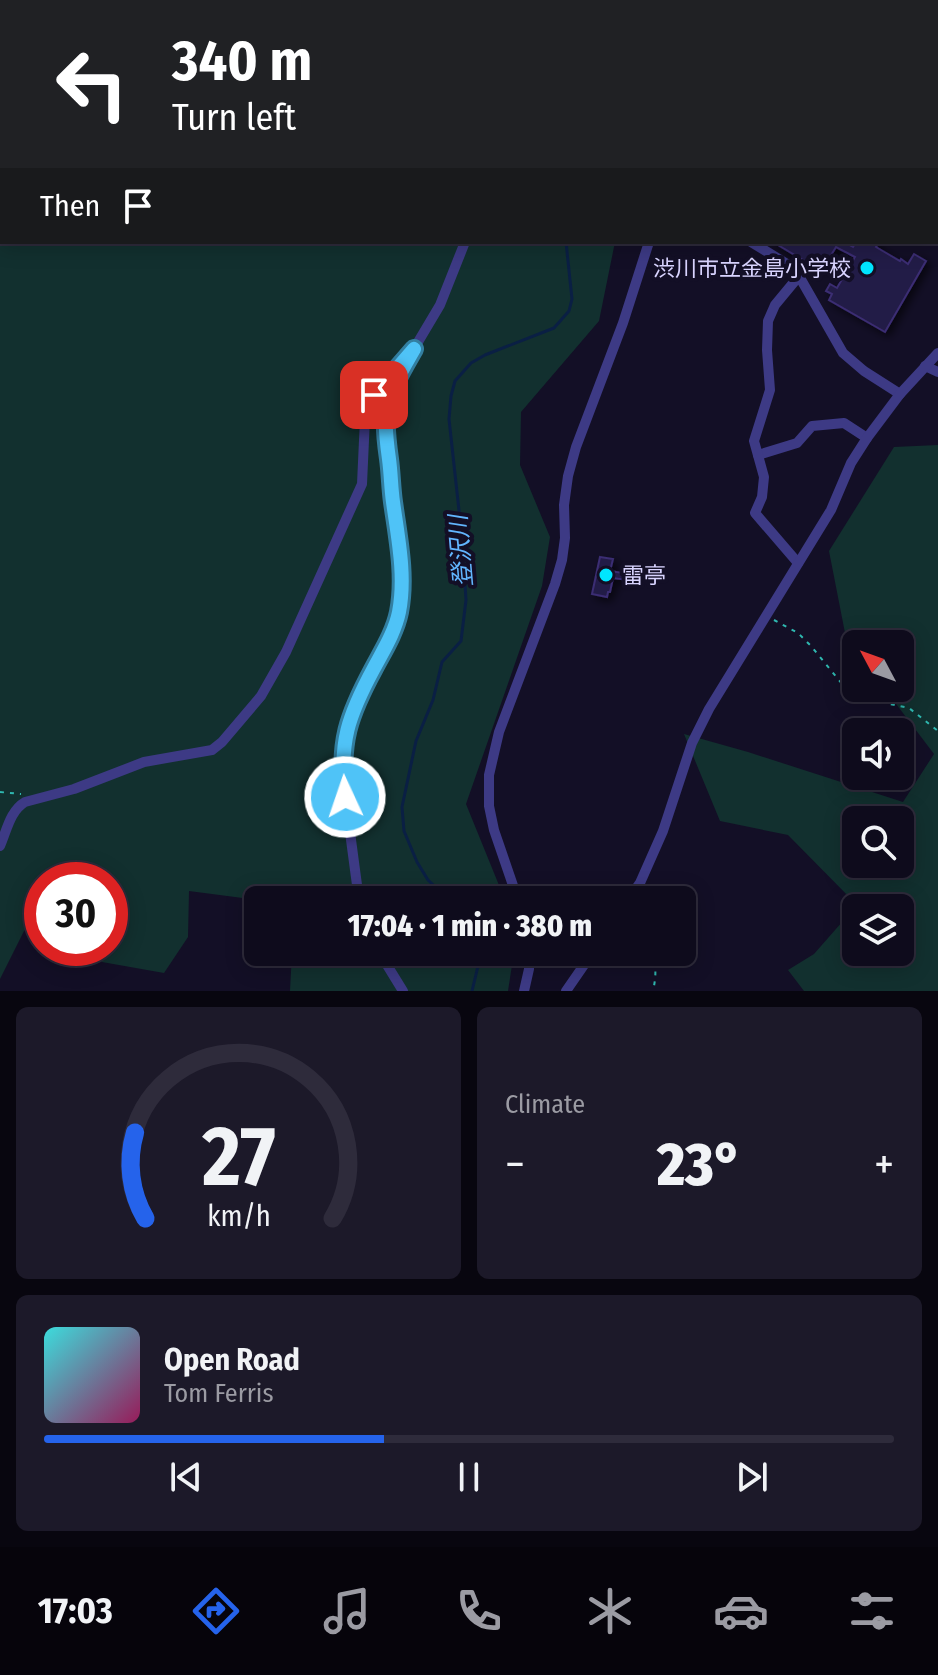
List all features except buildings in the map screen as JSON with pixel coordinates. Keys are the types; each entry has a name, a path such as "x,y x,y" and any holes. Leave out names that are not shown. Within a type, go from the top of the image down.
{"street":[{"path":"357,886 342,772 344,741 354,707 399,615 402,584 386,414 399,374 440,305 464,244"},
{"path":"513,886 494,830 489,806 489,775 499,732 559,572 565,538 564,505 576,447 619,336 648,244"},
{"path":"754,244 787,264 799,276 843,353 900,394"},
{"path":"798,563 755,513 762,497 764,477 754,441 770,390 768,321 775,305 799,276"},
{"path":"0,846 18,806 74,789 144,762 212,750 261,696 286,652 362,484 365,418 374,395 414,349"},
{"path":"638,886 663,831 692,743 709,709 831,510 851,463 867,438 900,394 938,353"},
{"path":"925,366 938,372"},
{"path":"758,455 797,443 812,426 844,423 867,438"},
{"path":"388,966 403,991"},
{"path":"524,991 529,966"},
{"path":"566,991 583,966"}],"path":[{"path":"766,616 798,633 852,696 909,708 938,731"},
{"path":"653,991 655,966"}],"green space":[{"path":"0,244 615,244 599,321 521,412 520,465 550,537 542,586 466,804 499,886 244,886 244,898 189,891 188,937 164,973 125,966 128,966 128,862 24,862 24,931 0,979"},
{"path":"938,445 938,991 804,991 788,970 814,954 842,922 842,966 914,966 914,894 846,894 788,835 720,821 684,734 842,782 842,790 866,790 903,802 914,790 914,785 934,754 914,728 914,718 907,718 895,702 914,702 914,630 844,630 829,551 894,447"},
{"path":"291,966 512,966 508,991 290,991"}],"waterway":[{"name":"登沢川","path":"434,886 417,862 404,831 402,807 416,741 433,700 442,662 461,641 466,600 449,419 451,396 455,381 471,363 554,328 569,311 572,299 566,244"},
{"name":"登沢川","path":"472,991 478,966"}],"place":[{"name":"渋川市立金島小学校","path":"867,268"},
{"name":"雷亭","path":"606,575"}],"route":[{"path":"345,797 342,772 344,741 354,707 399,615 402,584 386,414 399,374 414,349 374,395"}]}
